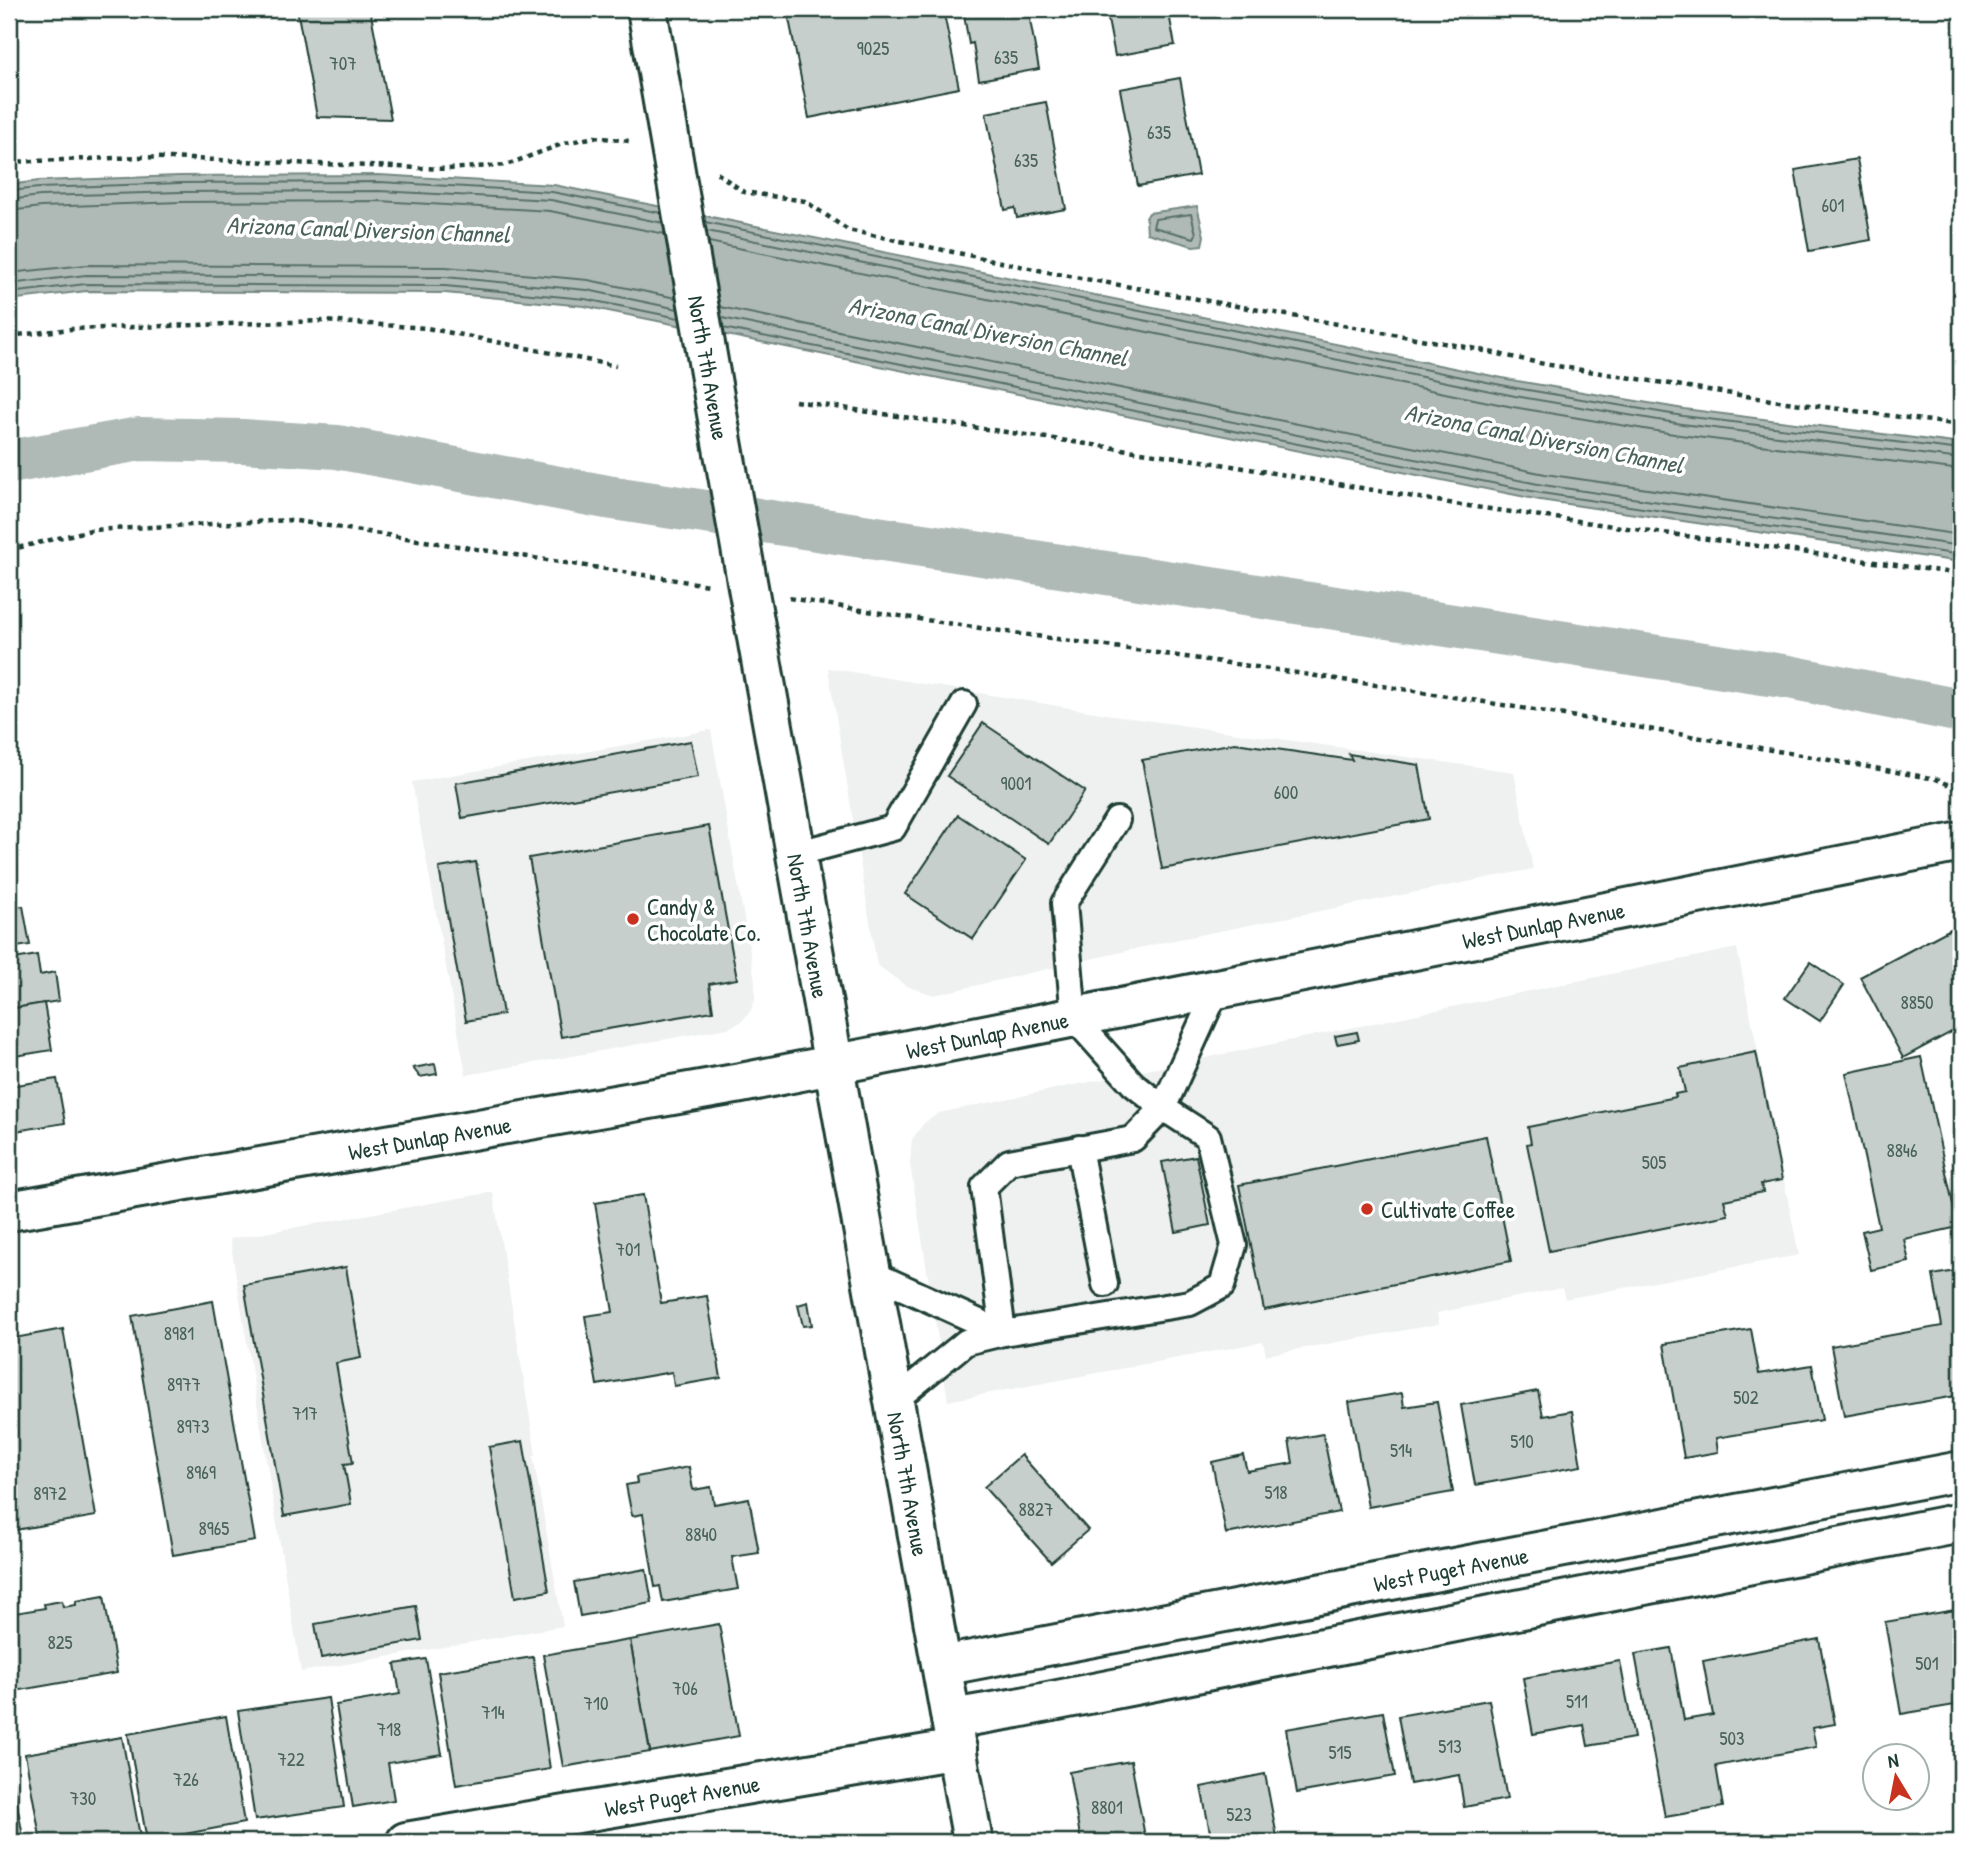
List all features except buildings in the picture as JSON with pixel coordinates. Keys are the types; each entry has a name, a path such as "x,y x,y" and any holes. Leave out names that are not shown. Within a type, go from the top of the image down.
{"main road":[{"name":"North 7th Avenue","path":"648,9 672,162 748,591 873,1274 973,1842"},
{"name":"West Dunlap Avenue","path":"9,1211 677,1095 1961,842"},
{"name":"West Puget Avenue","path":"942,1666 1961,1471"},
{"path":"1747,1512 1756,1563"},
{"name":"West Puget Avenue","path":"407,1842 954,1734 1045,1703 1961,1523"}],"lane":[{"path":"795,854 893,828 964,704"},
{"path":"895,1400 966,1342 1003,1333 1190,1303 1222,1286 1234,1245 1208,1137 1163,1108 1133,1084 1074,1018 1064,903 1117,820"},
{"path":"1003,1333 985,1187 1009,1162 1133,1139 1163,1108 1217,989"},
{"path":"1079,1148 1105,1284"},
{"path":"873,1274 1003,1333"}],"path":[{"path":"9,162 141,157 447,169 506,165 565,143 595,137"},
{"path":"744,192 805,201 848,230 1058,274 1471,348 1544,364 1771,400 1961,425"},
{"path":"9,336 71,329 324,321 428,328 616,366"},
{"path":"794,401 1203,461 1461,505 1961,573"},
{"path":"9,550 91,530 290,520 675,580"},
{"path":"818,603 976,629 1295,673 1671,731 1936,779 1961,790"}],"shaded area":[{"path":"828,668 1131,718 1514,772 1533,869 1174,940 934,995 906,986 877,965"},
{"path":"711,730 755,981 755,1000 750,1012 741,1022 728,1028 466,1075 412,782"},
{"path":"1737,948 1799,1255 1565,1299 1562,1288 1437,1313 1439,1324 1266,1355 1263,1342 948,1401 910,1164 912,1139 924,1123 939,1113"},
{"path":"493,1192 536,1455 533,1456 563,1626 301,1672 230,1239"}],"water":[{"name":"Arizona Canal Diversion Channel","path":"379,175 554,185 1517,381 1684,409 1961,444 1961,562 1540,500 584,306 445,293 87,291 9,300 9,185 39,181 180,176"},
{"path":"1197,206 1204,236 1202,245 1193,246 1147,233 1146,218 1149,213"}],"waterway":[{"path":"9,462 140,439 243,441 337,447 607,497 1789,677 1961,711"}],"place":[{"name":"Candy & Chocolate Co.","path":"633,919"},
{"name":"Cultivate Coffee","path":"1367,1209"}]}
